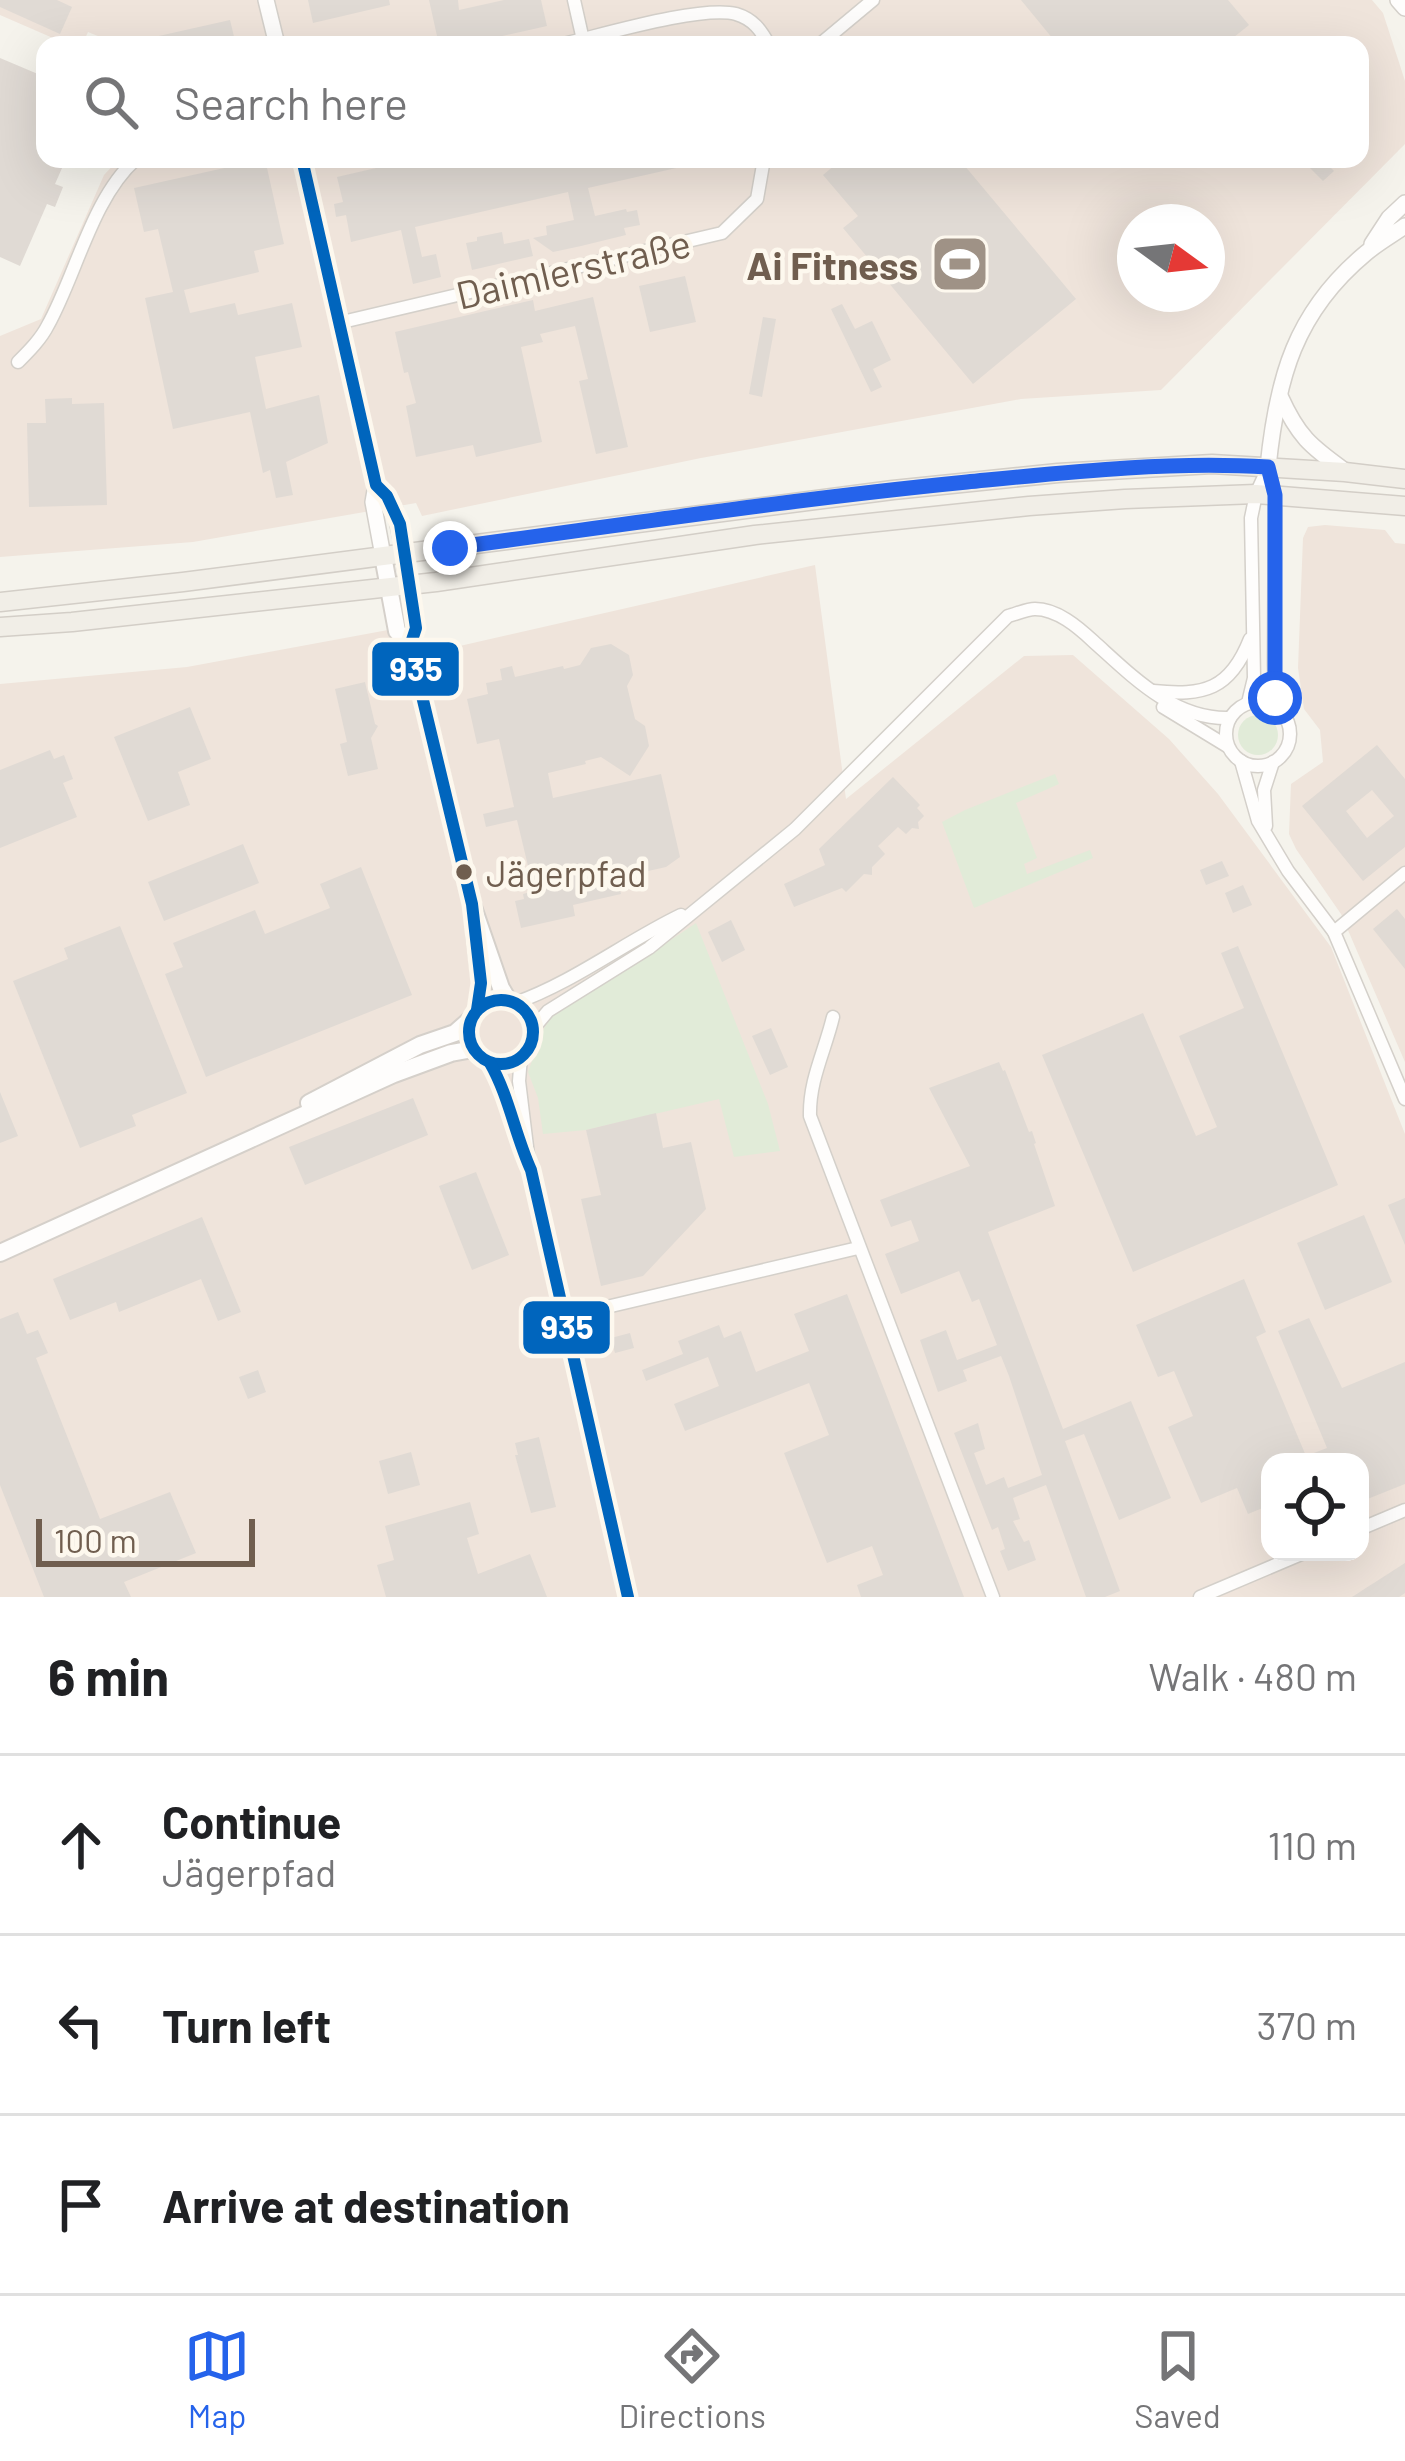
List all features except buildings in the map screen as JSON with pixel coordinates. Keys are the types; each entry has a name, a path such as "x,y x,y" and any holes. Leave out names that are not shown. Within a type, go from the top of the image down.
{"main road":[{"path":"0,602 964,482 1212,464 1405,479"},
{"path":"0,627 410,585 845,524 1125,499 1265,494 1405,506"},
{"path":"404,554 416,628 410,646"},
{"path":"382,556 398,631 410,646 472,904 501,988 524,1010 533,1029 521,1058 512,1063 490,1063 469,1040 481,983 472,904"},
{"path":"0,1253 234,1144 380,1064 455,1033 497,1000 512,1002"},
{"path":"234,1144 394,1074 473,1049"}],"street":[{"path":"266,0 275,36"},
{"path":"574,0 582,36"},
{"path":"830,36 873,0"},
{"path":"1398,0 1405,8"},
{"path":"600,36 716,12 738,14 758,26 764,36"},
{"path":"18,362 48,325 88,234 126,168"},
{"path":"304,168 376,485 373,502 382,556"},
{"name":"Daimlerstraße","path":"338,323 722,233 757,199 762,168"},
{"path":"1367,252 1405,203"},
{"path":"1267,833 1264,790 1274,762 1290,740 1288,723 1275,698 1265,494 1279,393 1293,346 1314,308 1367,252 1404,227"},
{"path":"1279,393 1298,433 1345,472"},
{"path":"376,485 395,510 404,554"},
{"path":"1229,748 1226,728 1230,718 1248,703 1254,678 1251,518 1265,494"},
{"path":"533,1029 548,1012 649,948 795,830 1008,616 1035,609 1076,625 1170,704 1207,719 1230,718"},
{"path":"1152,691 1180,694 1222,682 1239,664 1253,629"},
{"path":"1152,691 1180,720 1218,739 1241,761 1257,766 1274,762"},
{"path":"1248,703 1270,704 1279,710"},
{"path":"1241,761 1250,801 1288,871 1334,932 1405,1099"},
{"path":"1334,932 1405,873"},
{"path":"512,1002 540,994 703,904"},
{"path":"833,1017 813,1076 810,1116 993,1597"},
{"path":"521,1058 519,1081 529,1163 628,1597"},
{"path":"490,1063 503,1086 516,1136 529,1163"},
{"path":"564,1316 858,1248"},
{"path":"1369,1525 1405,1510"},
{"path":"1200,1597 1285,1561"}],"shaded area":[{"path":"0,0 1372,0 1383,13 1405,81 1405,144 1161,390 1021,399 422,516 416,503 193,542 0,557 0,336 41,319 111,168 1369,168 1369,36 98,36 88,32 86,36 48,36 0,15"},
{"path":"1308,527 1385,530 1395,543 1405,544 1405,1062 1341,914 1289,834 1291,784 1323,762 1320,730 1304,709 1298,668 1303,538"},
{"path":"815,565 846,799 1024,656 1073,655 1169,739 1218,794 1331,947 1405,1134 1405,1597 0,1597 0,684 187,667 388,630 394,661"}],"green space":[{"path":"1258,715 1272,721 1278,735 1272,749 1258,755 1244,749 1238,735 1244,721"},
{"path":"1055,774 1059,784 1016,803 1037,858 1024,864 1027,874 1090,850 1093,858 974,908 942,822"},
{"path":"696,923 768,1104 780,1151 734,1157 719,1099 586,1130 543,1134 538,1098 528,1072 544,1028 557,1010"}],"transit line":[{"name":"935","path":"304,168 376,485 387,496 400,524 416,628 410,646 472,904 481,983 477,1010"},
{"name":"935","path":"501,1000 524,1009 533,1032 524,1055 501,1064 478,1055 469,1032 478,1009 501,1000"},
{"name":"935","path":"490,1063 531,1170 628,1597"}],"place":[{"name":"Ai Fitness","path":"960,264"},
{"name":"Jägerpfad","path":"464,872"}],"route":[{"path":"450,548 1058,473 1212,464 1268,467 1275,495 1275,698"}]}
